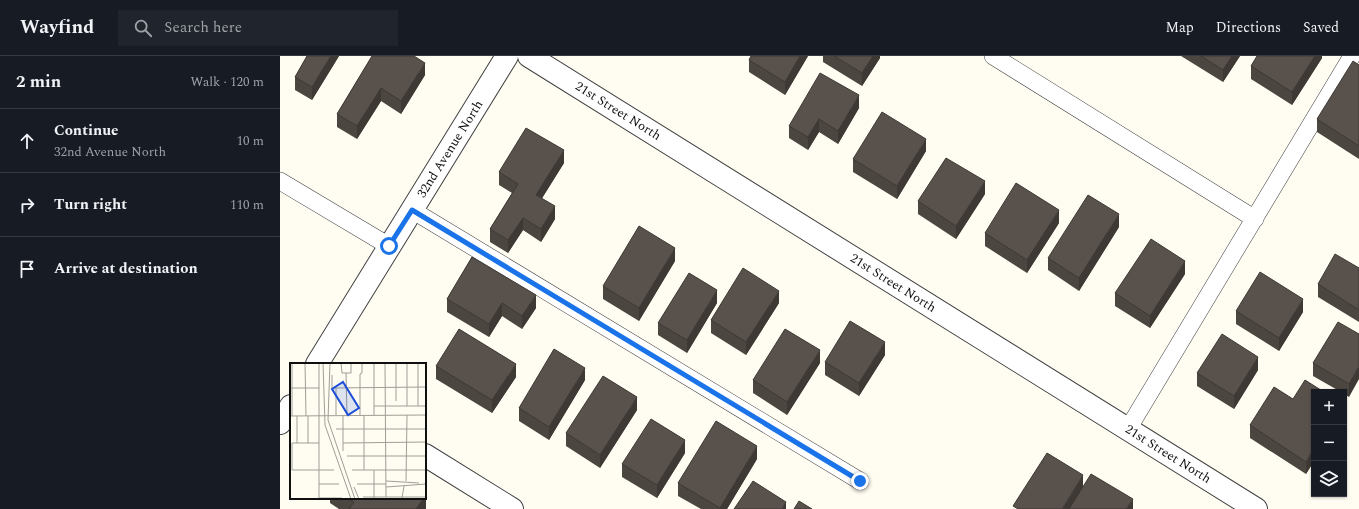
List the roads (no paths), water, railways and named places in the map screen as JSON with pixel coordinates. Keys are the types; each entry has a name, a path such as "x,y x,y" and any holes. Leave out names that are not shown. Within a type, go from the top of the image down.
{"street":[{"name":"32nd Avenue North","path":"318,363 507,56"},
{"name":"21st Street North","path":"529,56 1256,509"},
{"path":"280,423 290,408"},
{"path":"426,456 512,509"}],"lane":[{"path":"993,56 1255,219"},
{"path":"1128,429 1352,56"},
{"path":"280,181 389,246"},
{"path":"412,210 860,481"}]}
